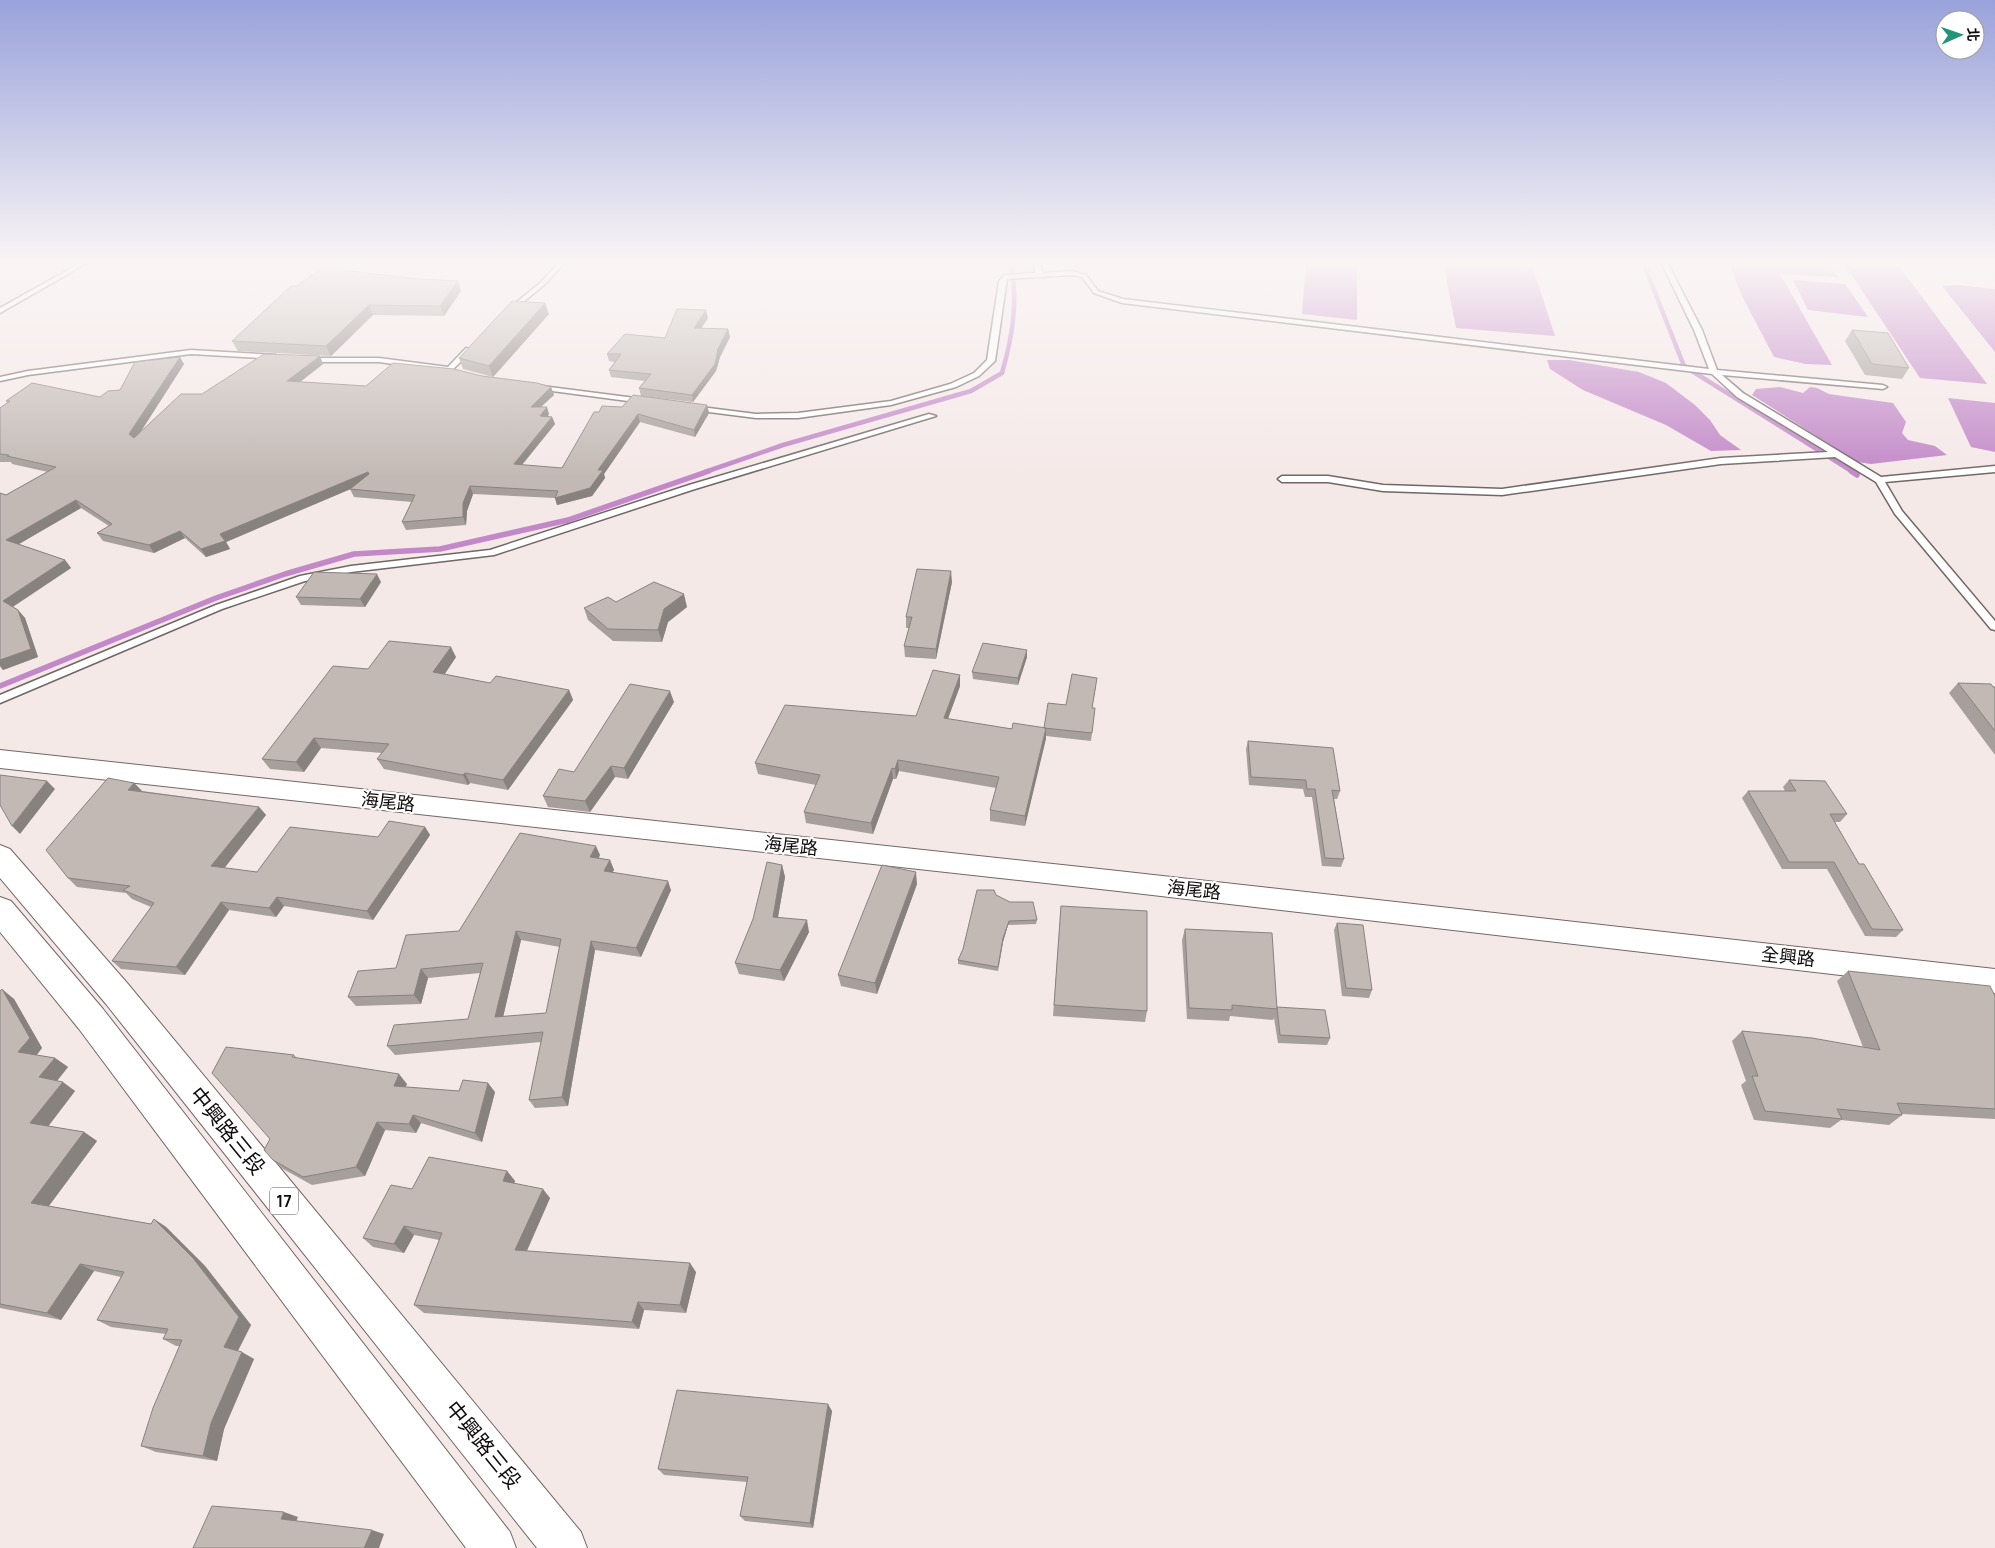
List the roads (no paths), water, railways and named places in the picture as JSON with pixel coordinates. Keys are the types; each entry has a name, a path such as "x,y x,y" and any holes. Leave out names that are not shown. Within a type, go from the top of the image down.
{"main road":[{"name":"中興路三段","path":"0,856 117,994 565,1548"},
{"name":"中興路三段","path":"0,910 91,1019 494,1548"}],"street":[{"name":"海尾路","path":"0,759 1582,934"},
{"name":"全興路","path":"1582,934 1995,981"}],"lane":[{"path":"682,406 777,417 894,404 959,383 983,370 991,361 995,334"},
{"path":"1394,334 1714,372 1883,387"},
{"path":"1700,334 1714,372 1740,395 1879,480 1898,512 1995,627"},
{"path":"450,370 476,343"},
{"path":"0,379 28,373 191,352 281,358"},
{"path":"299,360 379,360 458,372"},
{"path":"531,386 653,402"},
{"path":"0,699 219,608 303,578 491,552 692,487 932,416"},
{"path":"1282,479 1328,479 1383,488 1502,492 1721,461 1802,458 1838,454"},
{"path":"1879,480 1995,469"}],"waterway":[{"path":"705,472 783,445 971,391 1002,373 1011,334"},
{"path":"1671,334 1684,366 1853,472"},
{"path":"0,686 216,598 285,574 354,554 440,549 568,520 709,471"},
{"path":"1851,471 1857,475"}]}
